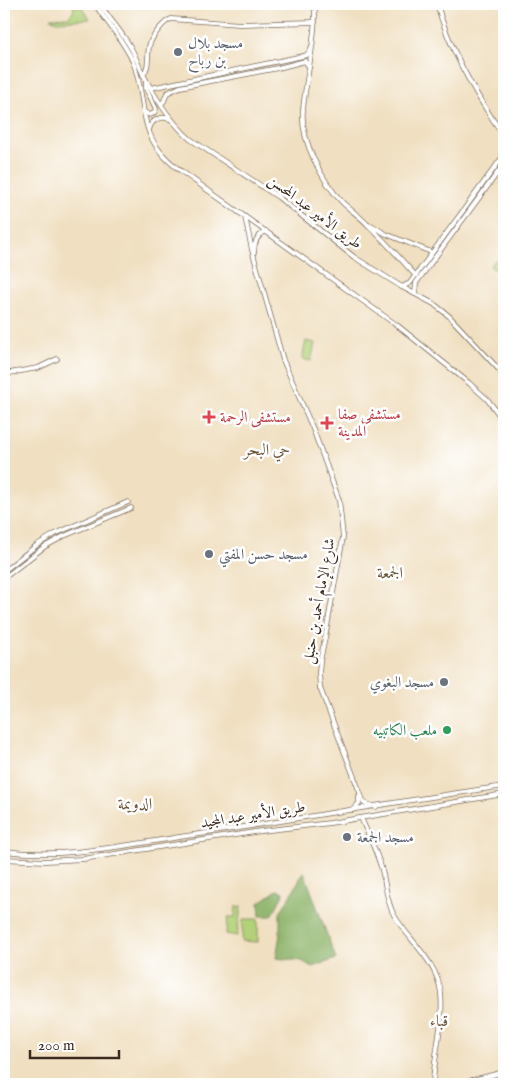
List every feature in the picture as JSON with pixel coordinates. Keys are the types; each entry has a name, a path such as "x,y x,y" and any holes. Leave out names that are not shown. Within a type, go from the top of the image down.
{"highway":[{"path":"492,1084 504,1081"}],"main road":[{"path":"95,4 131,58 138,78 149,131 159,150 172,164 386,317 446,363 480,393 504,420"},
{"name":"طريق الأمير عبد المحسن","path":"100,4 132,50 143,75 161,104 190,139 261,184 346,252 402,287 434,304 449,316 504,376"},
{"path":"437,4 470,83 504,136"},
{"path":"315,11 314,44 302,110 303,130 307,141 327,185 343,203 367,223 415,275"},
{"path":"143,75 146,71 150,43 166,20 191,19 240,24 315,22"},
{"path":"161,104 167,93 179,84 303,56 310,52 314,44"},
{"path":"303,56 309,70"},
{"path":"151,88 278,68 305,61"},
{"path":"144,112 150,115 156,109 146,88 146,80"},
{"path":"149,131 151,124 158,118 167,118 174,121"},
{"path":"402,287 410,284 431,252 504,155"},
{"path":"415,294 416,282 504,164"},
{"name":"شارع الإمام أحمد بن حنبل","path":"245,217 254,257 283,360 313,430 339,500 343,537 325,638 320,654 319,679 326,706 358,789"},
{"path":"367,223 386,234 431,252"},
{"path":"254,257 254,245 259,235 266,231"},
{"path":"4,374 38,368 57,359"},
{"path":"4,571 37,545 55,534 128,502"},
{"path":"4,578 44,547 64,536 131,508"},
{"name":"طريق الأمير عبد المجيد","path":"4,851 45,853 83,851 352,811 504,786"},
{"path":"358,789 367,805 376,807"},
{"path":"352,811 359,804 358,789"},
{"path":"468,792 469,800"},
{"name":"طريق الأمير عبد المجيد","path":"4,858 45,861 83,859 213,838 361,818 504,794"},
{"path":"361,818 381,867 394,914 428,961 437,977 441,991 442,1007 439,1043 433,1084"},
{"path":"212,832 213,838"},
{"path":"457,1084 504,1072"}],"green space":[{"path":"81,6 90,19 57,21 50,18 69,17 74,10 73,7"},
{"path":"495,260 504,266 504,277 490,266"},
{"path":"306,341 315,343 311,361 302,359"},
{"path":"304,872 336,959 312,967 302,961 276,958 280,934 280,913"},
{"path":"277,890 284,892 272,916 260,916 259,903"},
{"path":"236,907 241,907 237,936 226,934 228,917 235,917"},
{"path":"243,919 258,919 258,942 242,941"}],"place":[{"name":"مسجد بلال بن رباح","path":"178,52"},
{"name":"مستشفى الرحمة","path":"209,417"},
{"name":"مستشفی صفا المدینة","path":"327,423"},
{"name":"مسجد حسن المفتي","path":"209,554"},
{"name":"مسجد البغوي","path":"444,682"},
{"name":"ملعب الكاتبيه","path":"447,730"},
{"name":"مسجد الجمعة","path":"347,837"}],"district":[{"name":"حي البحر","path":"267,451"},
{"name":"الجمعة","path":"390,574"},
{"name":"الدويمة","path":"135,805"},
{"name":"قباء","path":"439,1022"}]}
